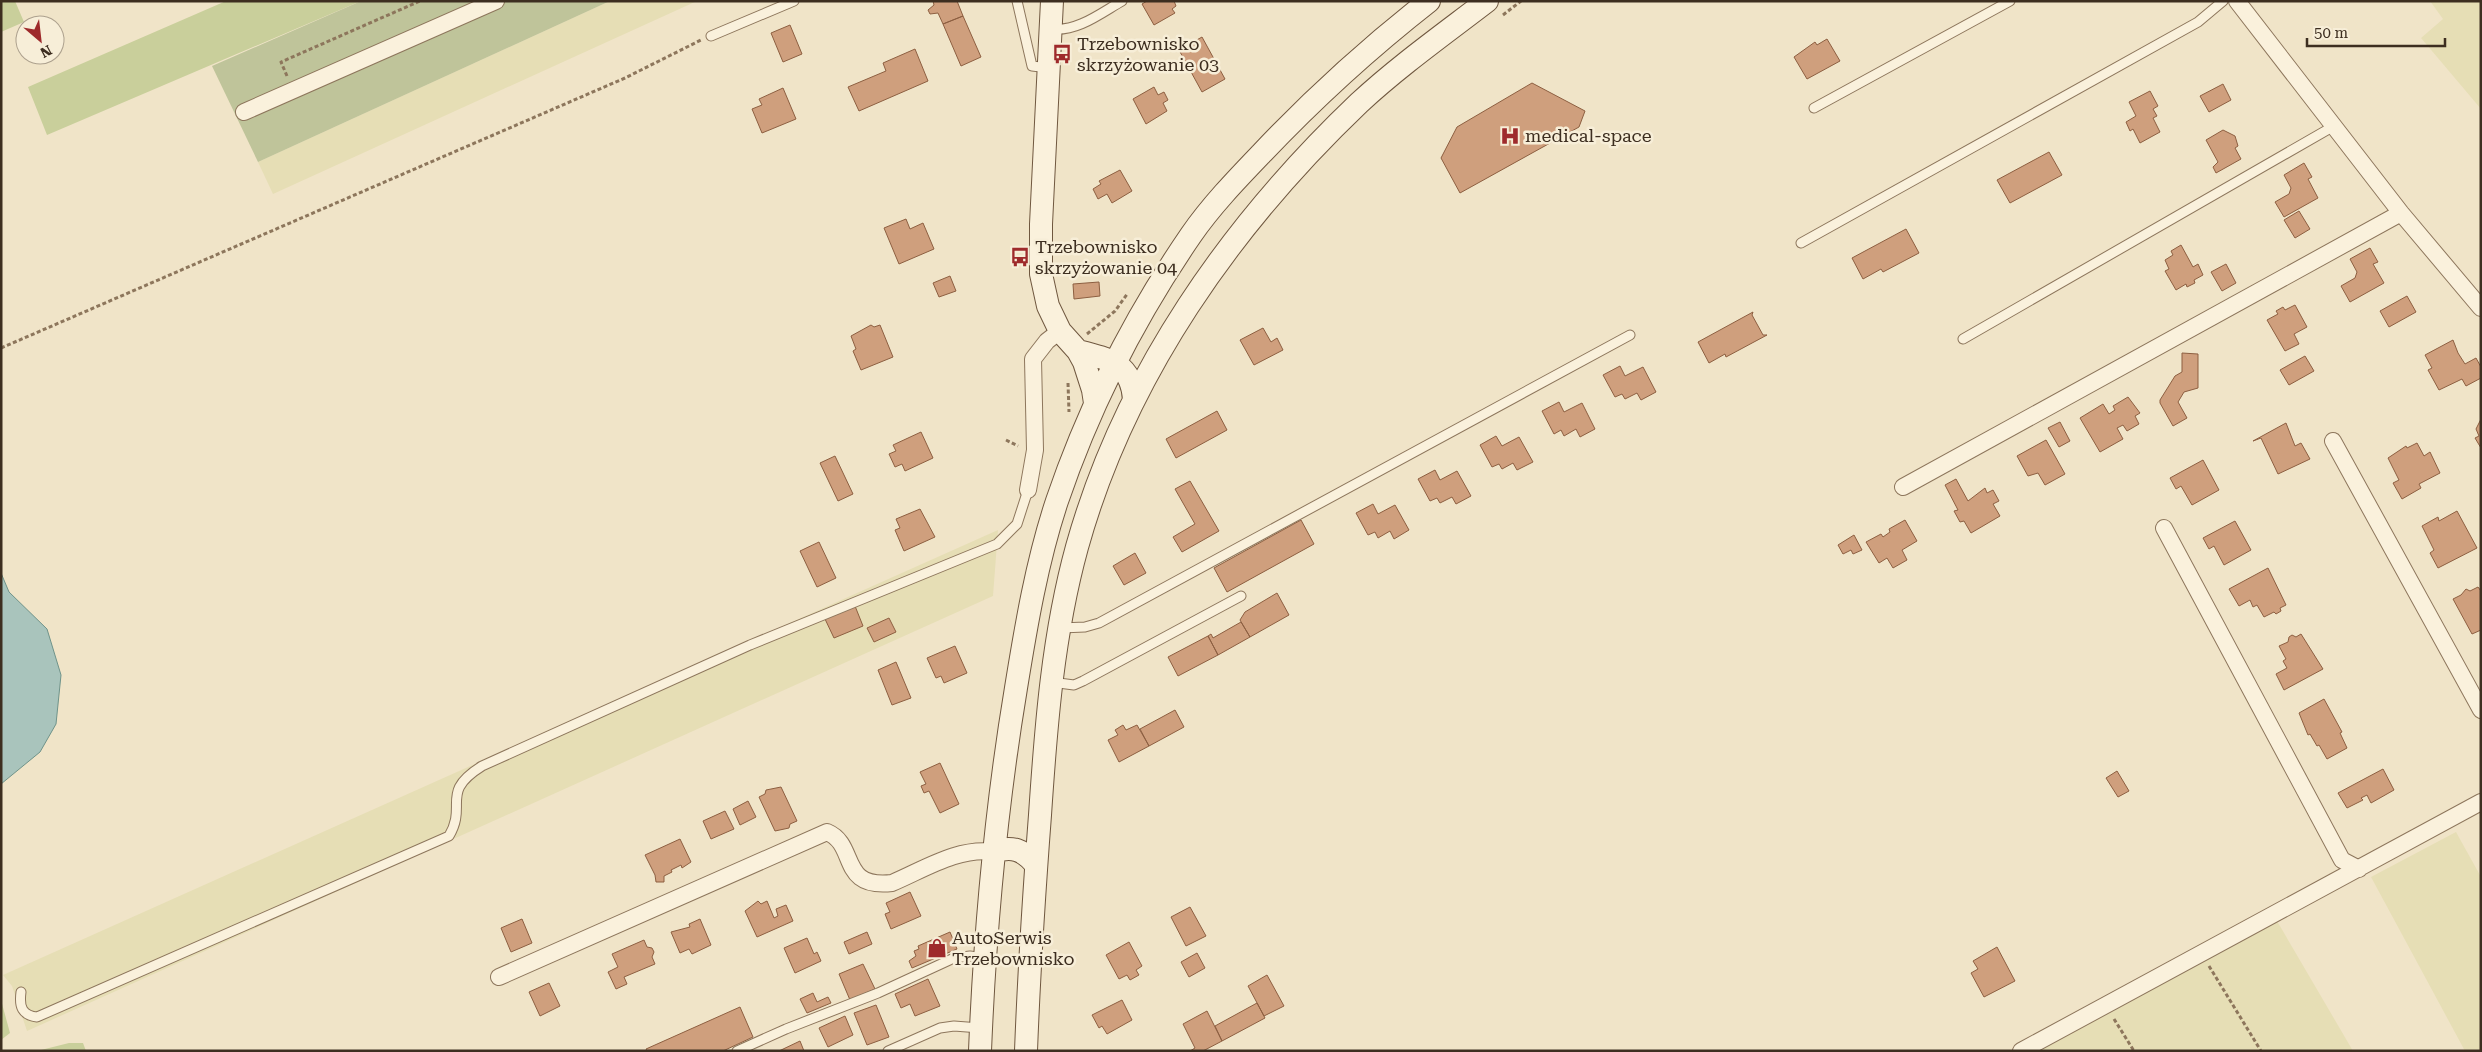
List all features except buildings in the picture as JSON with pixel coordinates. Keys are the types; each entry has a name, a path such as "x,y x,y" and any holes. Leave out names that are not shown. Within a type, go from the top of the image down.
{"main road":[{"path":"1052,1 1041,224 1041,274 1048,306 1060,332 1078,350 1089,375 1095,403"},
{"path":"980,1051 984,958 1005,754 1036,584 1056,505 1095,403 1114,363 1140,317 1192,234 1235,182 1322,91 1429,1"},
{"path":"1026,1051 1036,865 1051,682 1077,548 1108,457 1134,400 1189,303 1241,230 1304,158 1362,101 1494,9"},
{"path":"1078,350 1114,363 1130,376 1133,384 1134,400"},
{"path":"994,852 1005,848 1017,849 1028,854 1036,865"}],"street":[{"path":"244,112 496,1"},
{"path":"2237,1 2401,213 2481,308"},
{"path":"1902,487 2401,213"},
{"path":"1028,490 1035,450 1033,358 1047,341 1060,332"},
{"path":"2333,440 2481,710"},
{"path":"2164,528 2342,860 2359,869"},
{"path":"2022,1051 2481,802"},
{"path":"499,977 827,832 835,835 841,843 849,864 861,877 870,882 881,884 892,883 962,853 974,850 994,852"}],"lane":[{"path":"711,36 794,1"},
{"path":"1017,1 1032,66 1049,68"},
{"path":"1050,29 1064,30 1087,21 1122,1"},
{"path":"1814,108 2010,1"},
{"path":"1801,243 2198,22 2223,1"},
{"path":"1963,339 2334,126"},
{"path":"1060,628 1085,627 1099,623 1630,336"},
{"path":"21,992 19,1004 23,1011 27,1016 37,1017 449,836 455,826 458,787 467,776 482,766 750,645 997,544 1017,524 1028,490"},
{"path":"1051,682 1074,684 1083,681 1241,596"},
{"path":"737,1051 786,1029 878,993 954,958 970,956 984,958"},
{"path":"888,1051 940,1028 954,1026 981,1028"}],"path":[{"path":"294,90 281,62 420,1"},
{"path":"1494,9 1521,1"},
{"path":"1,348 625,78 711,36"},
{"path":"2201,953 2261,1051"},
{"path":"2106,1006 2134,1051"}],"shaded area":[{"path":"610,1 697,1 273,194 258,162"},
{"path":"2430,1 2481,1 2481,109 2421,38 2443,19"},
{"path":"998,530 993,596 27,1031 12,986 3,975"},
{"path":"2456,832 2481,877 2481,1051 2465,1051 2371,877"},
{"path":"2277,921 2353,1051 2038,1051"}],"green space":[{"path":"1,1 15,1 21,15 15,15 15,26 1,32"},
{"path":"226,1 361,1 47,135 28,87"},
{"path":"361,1 610,1 258,162 212,66"},
{"path":"1,1000 10,1033 1,1040"},
{"path":"69,1043 83,1043 86,1051 37,1051"}],"water":[{"path":"1,573 9,592 47,629 61,675 56,724 40,752 1,784"}],"place":[{"name":"Trzebownisko skrzyżowanie 03","path":"1062,54"},
{"name":"medical-space","path":"1510,136"},
{"name":"Trzebownisko skrzyżowanie 04","path":"1020,257"},
{"name":"AutoSerwis Trzebownisko","path":"937,948"}]}
